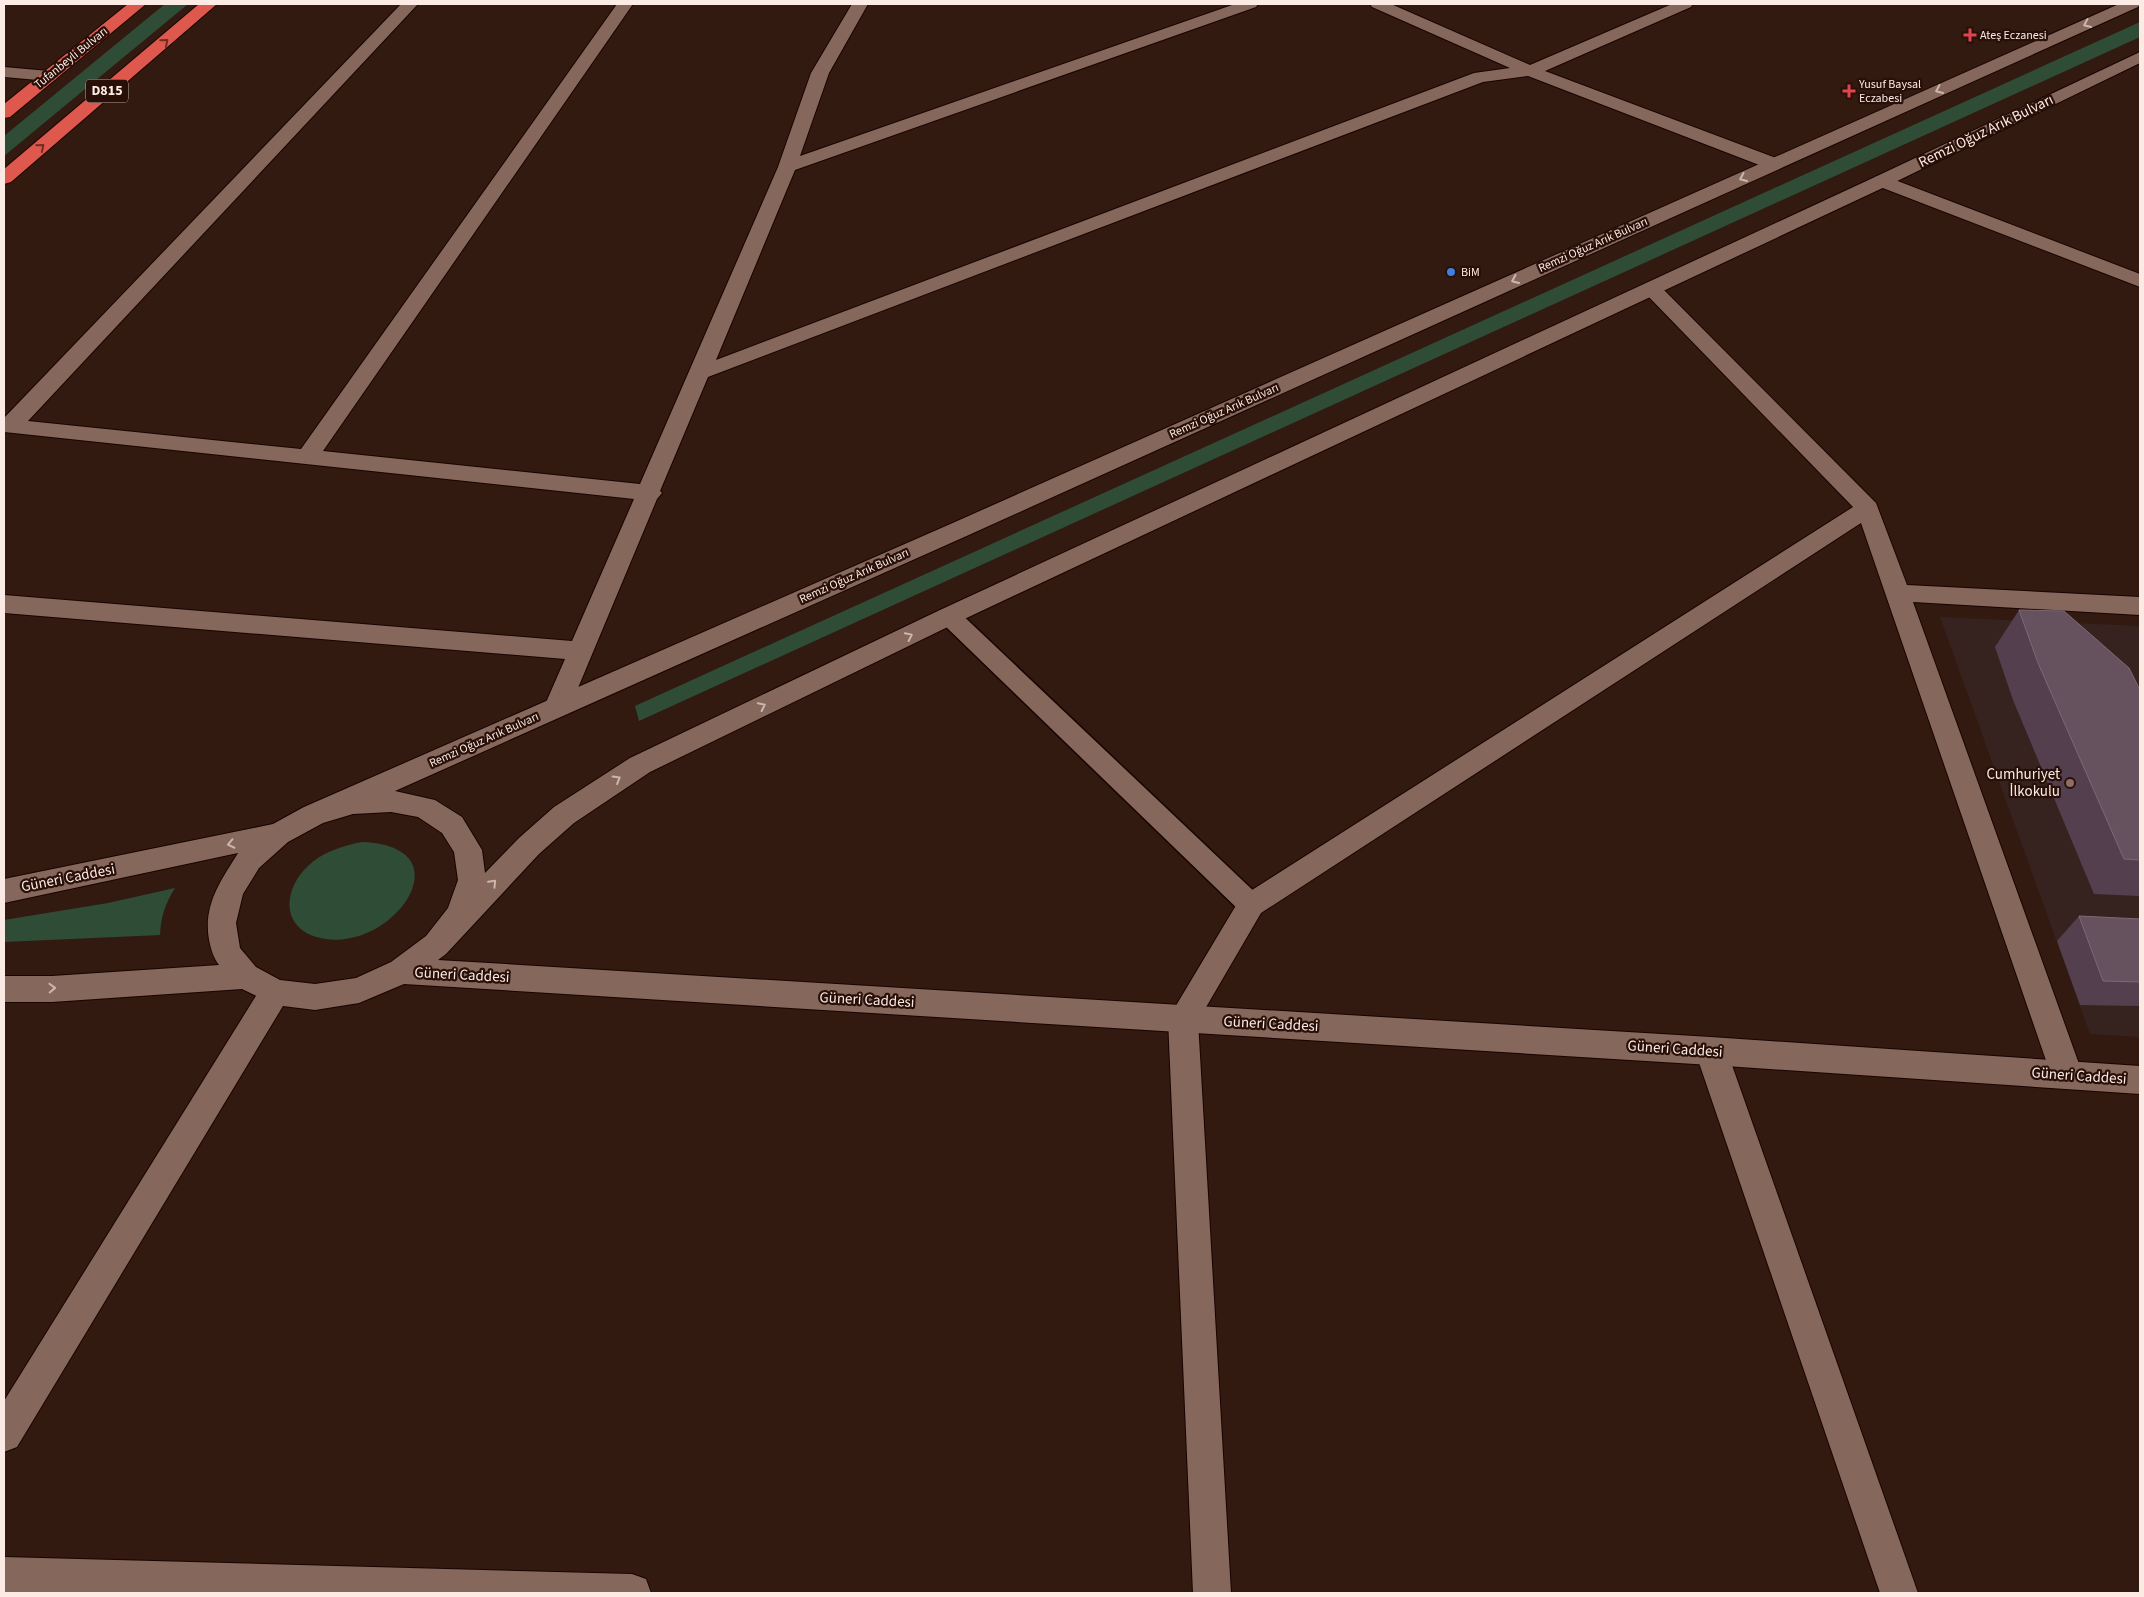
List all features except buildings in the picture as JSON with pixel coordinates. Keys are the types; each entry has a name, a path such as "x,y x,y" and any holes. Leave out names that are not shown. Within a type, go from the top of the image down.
{"highway":[{"name":"Tufanbeyli Bulvarı","path":"4,113 138,4"},
{"name":"D815","path":"4,178 210,4"}],"street":[{"path":"7,425 410,4"},
{"path":"307,457 625,4"},
{"path":"557,707 650,493 787,167 820,73 860,4"},
{"path":"787,167 1250,4"},
{"path":"1378,4 1530,71 1774,164"},
{"path":"700,373 1480,77 1530,71 1685,4"},
{"name":"Remzi Oğuz Arık Bulvarı","path":"314,815 963,528 2129,4"},
{"name":"Remzi Oğuz Arık Bulvarı","path":"436,945 529,846 564,815 599,790 640,765 950,616 1882,181 2140,57"},
{"path":"4,72 48,76"},
{"path":"1882,181 2140,280"},
{"path":"1652,289 1868,508 2066,1075"},
{"path":"7,425 650,493"},
{"path":"1212,1593 1183,1019 1251,905 1868,508"},
{"path":"1898,593 2140,606"},
{"path":"4,604 581,651"},
{"name":"Güneri Caddesi","path":"391,801 424,808 452,825 468,850 472,880 461,913 436,945 402,972 360,990 315,997 275,992 245,976 226,952 221,923 229,891 249,860 278,834 314,815 353,803 391,801"},
{"name":"Güneri Caddesi","path":"4,891 278,834"},
{"name":"Güneri Caddesi","path":"402,972 1711,1051 2140,1080"},
{"path":"4,989 52,989 245,976"},
{"path":"4,1434 275,992"},
{"path":"1711,1051 1899,1593"},
{"path":"4,1576 632,1593"}],"lane":[{"path":"950,616 1251,905"}],"shaded area":[{"name":"Cumhuriyet İlkokulu","path":"1940,617 2140,626 2140,1037 2090,1034"}],"green space":[{"path":"165,4 188,4 4,156 4,136"},
{"path":"2140,22 2140,37 639,721 635,706"},
{"path":"362,842 393,848 410,860 415,877 409,896 396,914 376,929 352,938 326,939 301,929 294,921 290,911 290,900 298,878 319,857 340,848"},
{"path":"175,888 164,910 160,935 4,942 4,920 108,903"}],"place":[{"name":"Ateş Eczanesi","path":"1970,35"},
{"name":"Yusuf Baysal Eczabesi","path":"1849,91"},
{"name":"BiM","path":"1451,272"},
{"name":"Cumhuriyet İlkokulu","path":"2070,783"}]}
